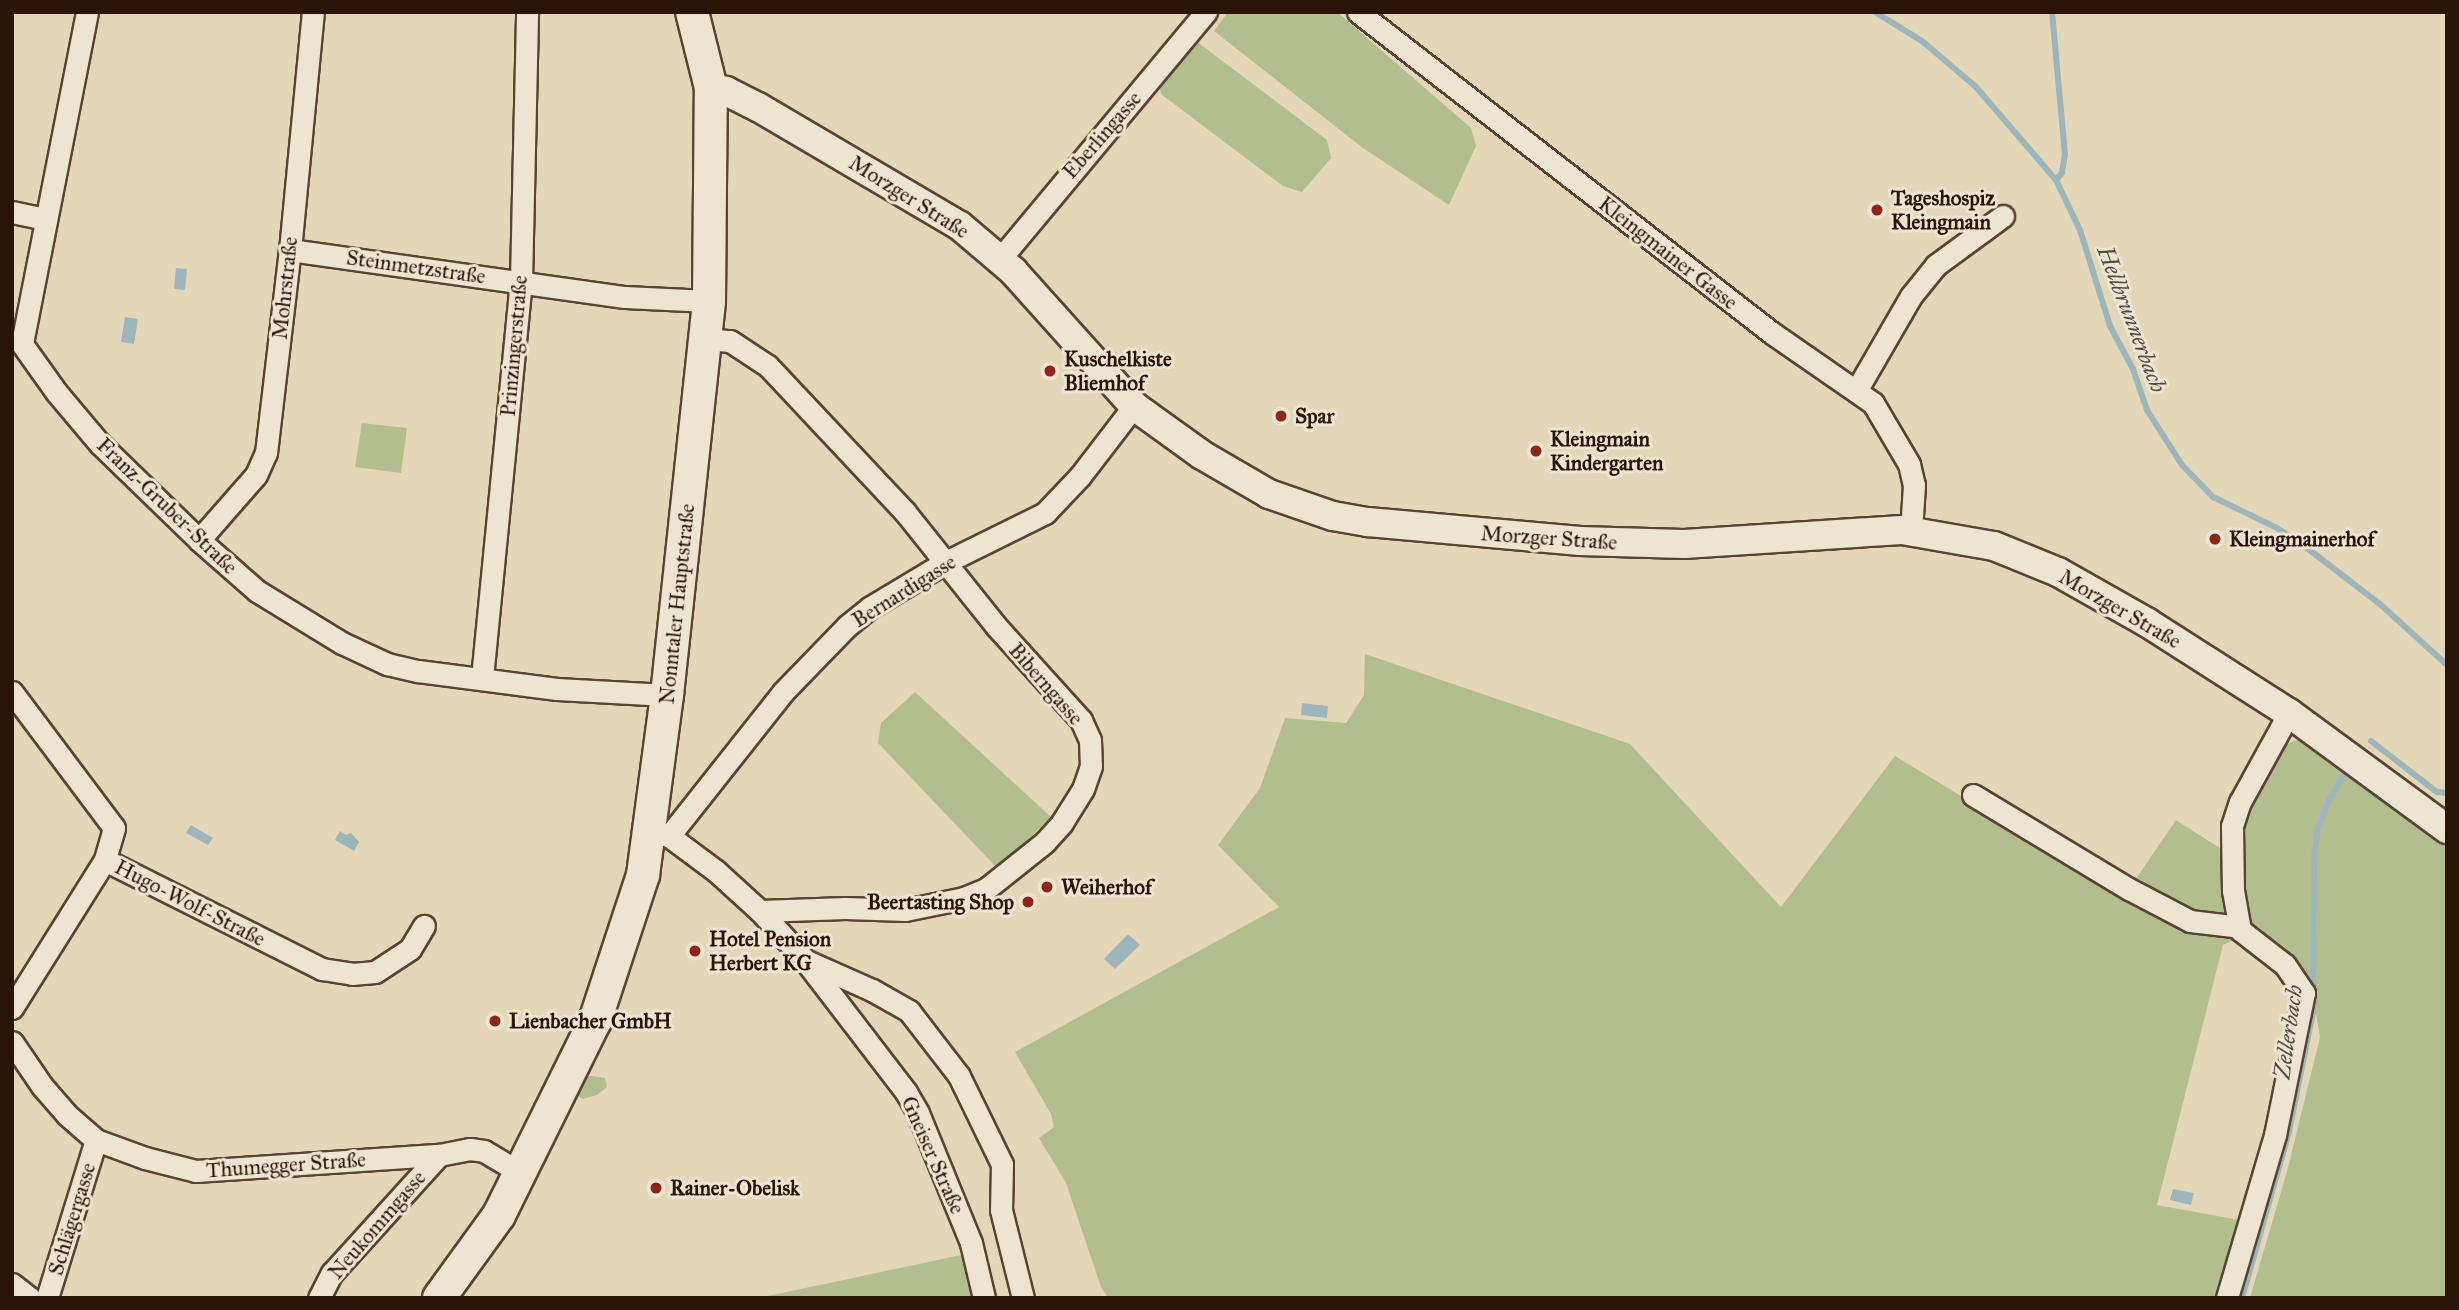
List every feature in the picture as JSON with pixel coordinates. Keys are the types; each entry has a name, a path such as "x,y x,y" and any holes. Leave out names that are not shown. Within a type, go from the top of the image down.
{"main road":[{"name":"Nonntaler Hauptstraße","path":"439,1298 499,1215 599,1011 660,834 667,695 709,301 711,88 692,12"}],"street":[{"name":"Franz-Gruber-Straße","path":"87,12 22,344 57,393 100,444 199,540 257,591 342,643 387,664 418,671 557,689 667,695"},
{"name":"Mohrstraße","path":"199,540 256,475 266,453 290,250 313,12"},
{"name":"Prinzingerstraße","path":"482,678 521,281 527,12"},
{"name":"Eberlingasse","path":"1000,259 1206,12"},
{"name":"Kleingmainer Gasse","path":"1357,12 1772,333 1873,403 1909,464 1914,485 1912,531"},
{"name":"Morzger Straße","path":"711,88 748,101 914,196 960,226 1000,259 1134,406 1202,455 1269,494 1333,516 1368,522 1648,545 1716,543 1816,533 1912,531 1994,546 2058,572 2136,616 2289,713 2447,829"},
{"path":"12,212 46,219"},
{"path":"1856,391 1911,296 1936,265 2003,216"},
{"name":"Steinmetzstraße","path":"290,250 627,298 709,301"},
{"name":"Biberngasse","path":"706,339 730,341 768,366 905,512 944,563 1081,720 1090,740 1091,766 1083,789 1045,842 986,889 905,910 845,908 760,911"},
{"name":"Bernardigasse","path":"660,834 847,626 869,608 944,563 1045,513 1080,476 1134,406"},
{"path":"12,692 114,828 105,860"},
{"path":"2240,927 2232,878 2232,826 2240,802 2289,713"},
{"path":"1973,795 2129,889 2190,921 2240,927 2285,965 2304,993 2275,1136 2227,1298"},
{"name":"Gneiser Straße","path":"660,834 716,871 760,911 804,959 906,1092 918,1113 971,1243 984,1298"},
{"name":"Hugo-Wolf-Straße","path":"12,1008 105,860 322,969 352,974 375,972 410,949 424,926"},
{"name":"Gneiser Straße","path":"804,959 872,990 909,1011 959,1076 1002,1164 1001,1209 1023,1298"},
{"name":"Thumegger Straße","path":"12,1042 42,1086 66,1114 96,1140 145,1158 196,1171 439,1155 470,1149 484,1151 519,1172"},
{"name":"Schlägergasse","path":"47,1298 96,1140"},
{"name":"Neukommgasse","path":"319,1298 332,1273 439,1155"},
{"path":"12,1284 30,1298"}],"green space":[{"path":"1228,12 1337,12 1471,128 1476,146 1449,205 1363,148 1214,31"},
{"path":"1192,38 1327,140 1331,158 1302,192 1283,186 1161,94 1158,78"},
{"path":"362,423 407,428 401,473 355,467"},
{"path":"1365,654 1630,744 1781,907 1895,756 2125,895 2176,820 2237,859 2241,823 2257,788 2285,745 2298,739 2308,741 2391,800 2447,848 2447,1298 2250,1298 2288,1168 2320,1037 2311,982 2260,928 2223,945 2157,1205 2245,1221 2218,1298 1108,1298 1101,1287 1066,1183 1039,1138 1054,1127 1051,1114 1015,1052 1279,907 1218,845 1260,788 1285,718 1346,723 1364,695"},
{"path":"915,692 1051,817 998,869 878,743 881,723"},
{"path":"586,1077 605,1078 607,1087 597,1095 582,1099 576,1094"},
{"path":"966,1254 975,1298 758,1298"}],"water":[{"path":"176,268 187,269 185,290 174,289"},
{"path":"125,317 138,319 134,344 121,342"},
{"path":"1302,703 1328,706 1327,718 1301,715"},
{"path":"191,825 213,838 208,845 186,833"},
{"path":"340,831 346,835 351,833 359,842 354,851 335,840"},
{"path":"1128,934 1140,945 1115,969 1104,959"},
{"path":"2173,1189 2194,1193 2191,1205 2170,1200"}],"waterway":[{"name":"Hellbrunnerbach","path":"1875,12 1922,41 1976,87 2056,180 2080,230 2110,326 2133,369 2147,410 2182,465 2213,497 2277,528 2303,545 2380,604 2447,665"},
{"path":"2052,12 2065,154 2062,173 2056,180"},
{"name":"Zellerbach","path":"2371,741 2437,792 2447,793"},
{"name":"Zellerbach","path":"2242,1298 2289,1132 2313,1012 2314,858 2318,828 2346,771"}],"place":[{"name":"Tageshospiz Kleingmain","path":"1877,210"},
{"name":"Kuschelkiste Bliemhof","path":"1050,371"},
{"name":"Spar","path":"1281,416"},
{"name":"Kleingmain Kindergarten","path":"1536,451"},
{"name":"Kleingmainerhof","path":"2215,539"},
{"name":"Weiherhof","path":"1047,887"},
{"name":"Beertasting Shop","path":"1028,902"},
{"name":"Hotel Pension Herbert KG","path":"695,951"},
{"name":"Lienbacher GmbH","path":"495,1021"},
{"name":"Rainer-Obelisk","path":"656,1188"}]}
